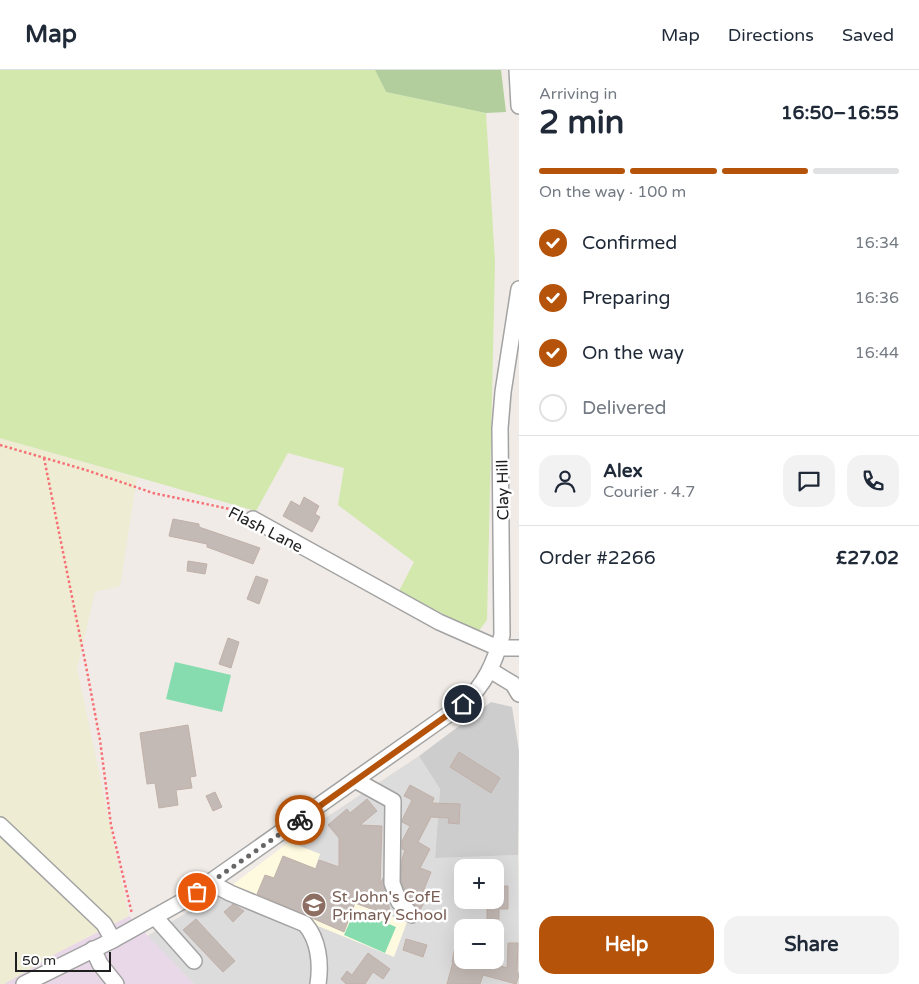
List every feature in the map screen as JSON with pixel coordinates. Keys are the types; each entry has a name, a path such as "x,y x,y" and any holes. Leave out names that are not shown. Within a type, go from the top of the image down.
{"street":[{"path":"517,70 519,106"},
{"name":"Clay Hill","path":"24,984 136,928 211,883 463,704 479,687 490,670 498,648 503,618 500,428 503,392 519,289"},
{"name":"Flash Lane","path":"253,520 438,622 498,648 518,648"},
{"path":"490,670 513,684 519,694"},
{"path":"355,780 393,801 392,883 399,902 412,915"},
{"path":"0,825 104,924 113,940"},
{"path":"211,883 230,893 305,924 310,930 317,950 318,984"},
{"path":"155,916 194,962"},
{"path":"94,949 100,964 116,984"}],"path":[{"name":"Flash Lane","path":"0,445 153,493 230,509 253,520"},
{"path":"44,458 100,740 111,825 136,928"}],"shaded area":[{"path":"0,438 137,478 120,586 95,592 77,668 129,916 57,953 4,984 0,984"},
{"path":"491,702 512,707 519,751 518,855 435,858 440,789 419,756"},
{"path":"419,756 440,789 435,857 518,855 519,984 194,984 147,936 227,889 307,887 320,854 289,842"},
{"name":"St John's CofE Primary School","path":"289,842 320,854 308,887 407,922 394,957 227,889"},
{"path":"129,916 194,984 4,984 57,953"}],"green space":[{"path":"0,70 375,70 386,92 486,113 495,262 487,620 478,632 399,591 414,562 338,505 344,468 288,453 256,511 0,438"},
{"path":"375,70 501,70 506,112 486,113 386,92"},
{"path":"175,662 231,675 222,712 166,699"},
{"path":"355,910 396,927 385,953 344,935"}],"building":[{"path":"304,497 319,506 315,514 320,517 312,532 283,516 291,501 300,506"},
{"path":"173,519 199,524 199,527 260,548 253,564 207,547 207,544 169,536"},
{"path":"188,561 207,564 205,574 187,571"},
{"path":"256,576 268,580 259,604 247,599"},
{"path":"228,638 239,642 231,668 219,664"},
{"path":"188,725 196,776 190,777 192,788 176,790 178,805 159,808 155,783 147,784 140,733"},
{"path":"459,752 500,778 491,793 450,767"},
{"path":"410,785 434,798 432,803 460,804 459,824 448,823 449,818 431,817 418,842 430,849 420,868 431,872 421,897 426,899 420,910 407,897 401,881 402,859 405,850 402,849 402,841 410,826 402,822 402,820 412,800 404,796"},
{"path":"215,792 222,807 213,811 206,796"},
{"path":"367,799 377,811 360,825 382,826 380,884 383,878 391,916 355,903 344,932 257,894 265,875 274,878 283,856 316,869 319,860 339,867 339,838 328,825 347,809 350,813"},
{"path":"504,886 508,886 508,909 504,909"},
{"path":"233,904 244,911 233,922 224,912"},
{"path":"487,909 499,909 499,919 487,919"},
{"path":"196,919 235,961 223,972 183,930"},
{"path":"406,939 427,945 423,957 403,950"},
{"path":"508,943 518,943 517,971 519,975 516,984 483,975 480,984 447,984 454,952 454,969 504,969 504,967 507,968"},
{"path":"368,953 390,969 383,979 373,972 365,984 346,984 341,979 347,971 352,975"}],"way so far":[{"path":"197,892 300,820"}],"place":[{"name":"St John's CofE Primary School","path":"314,905"}],"route":[{"path":"300,820 463,704"}]}
